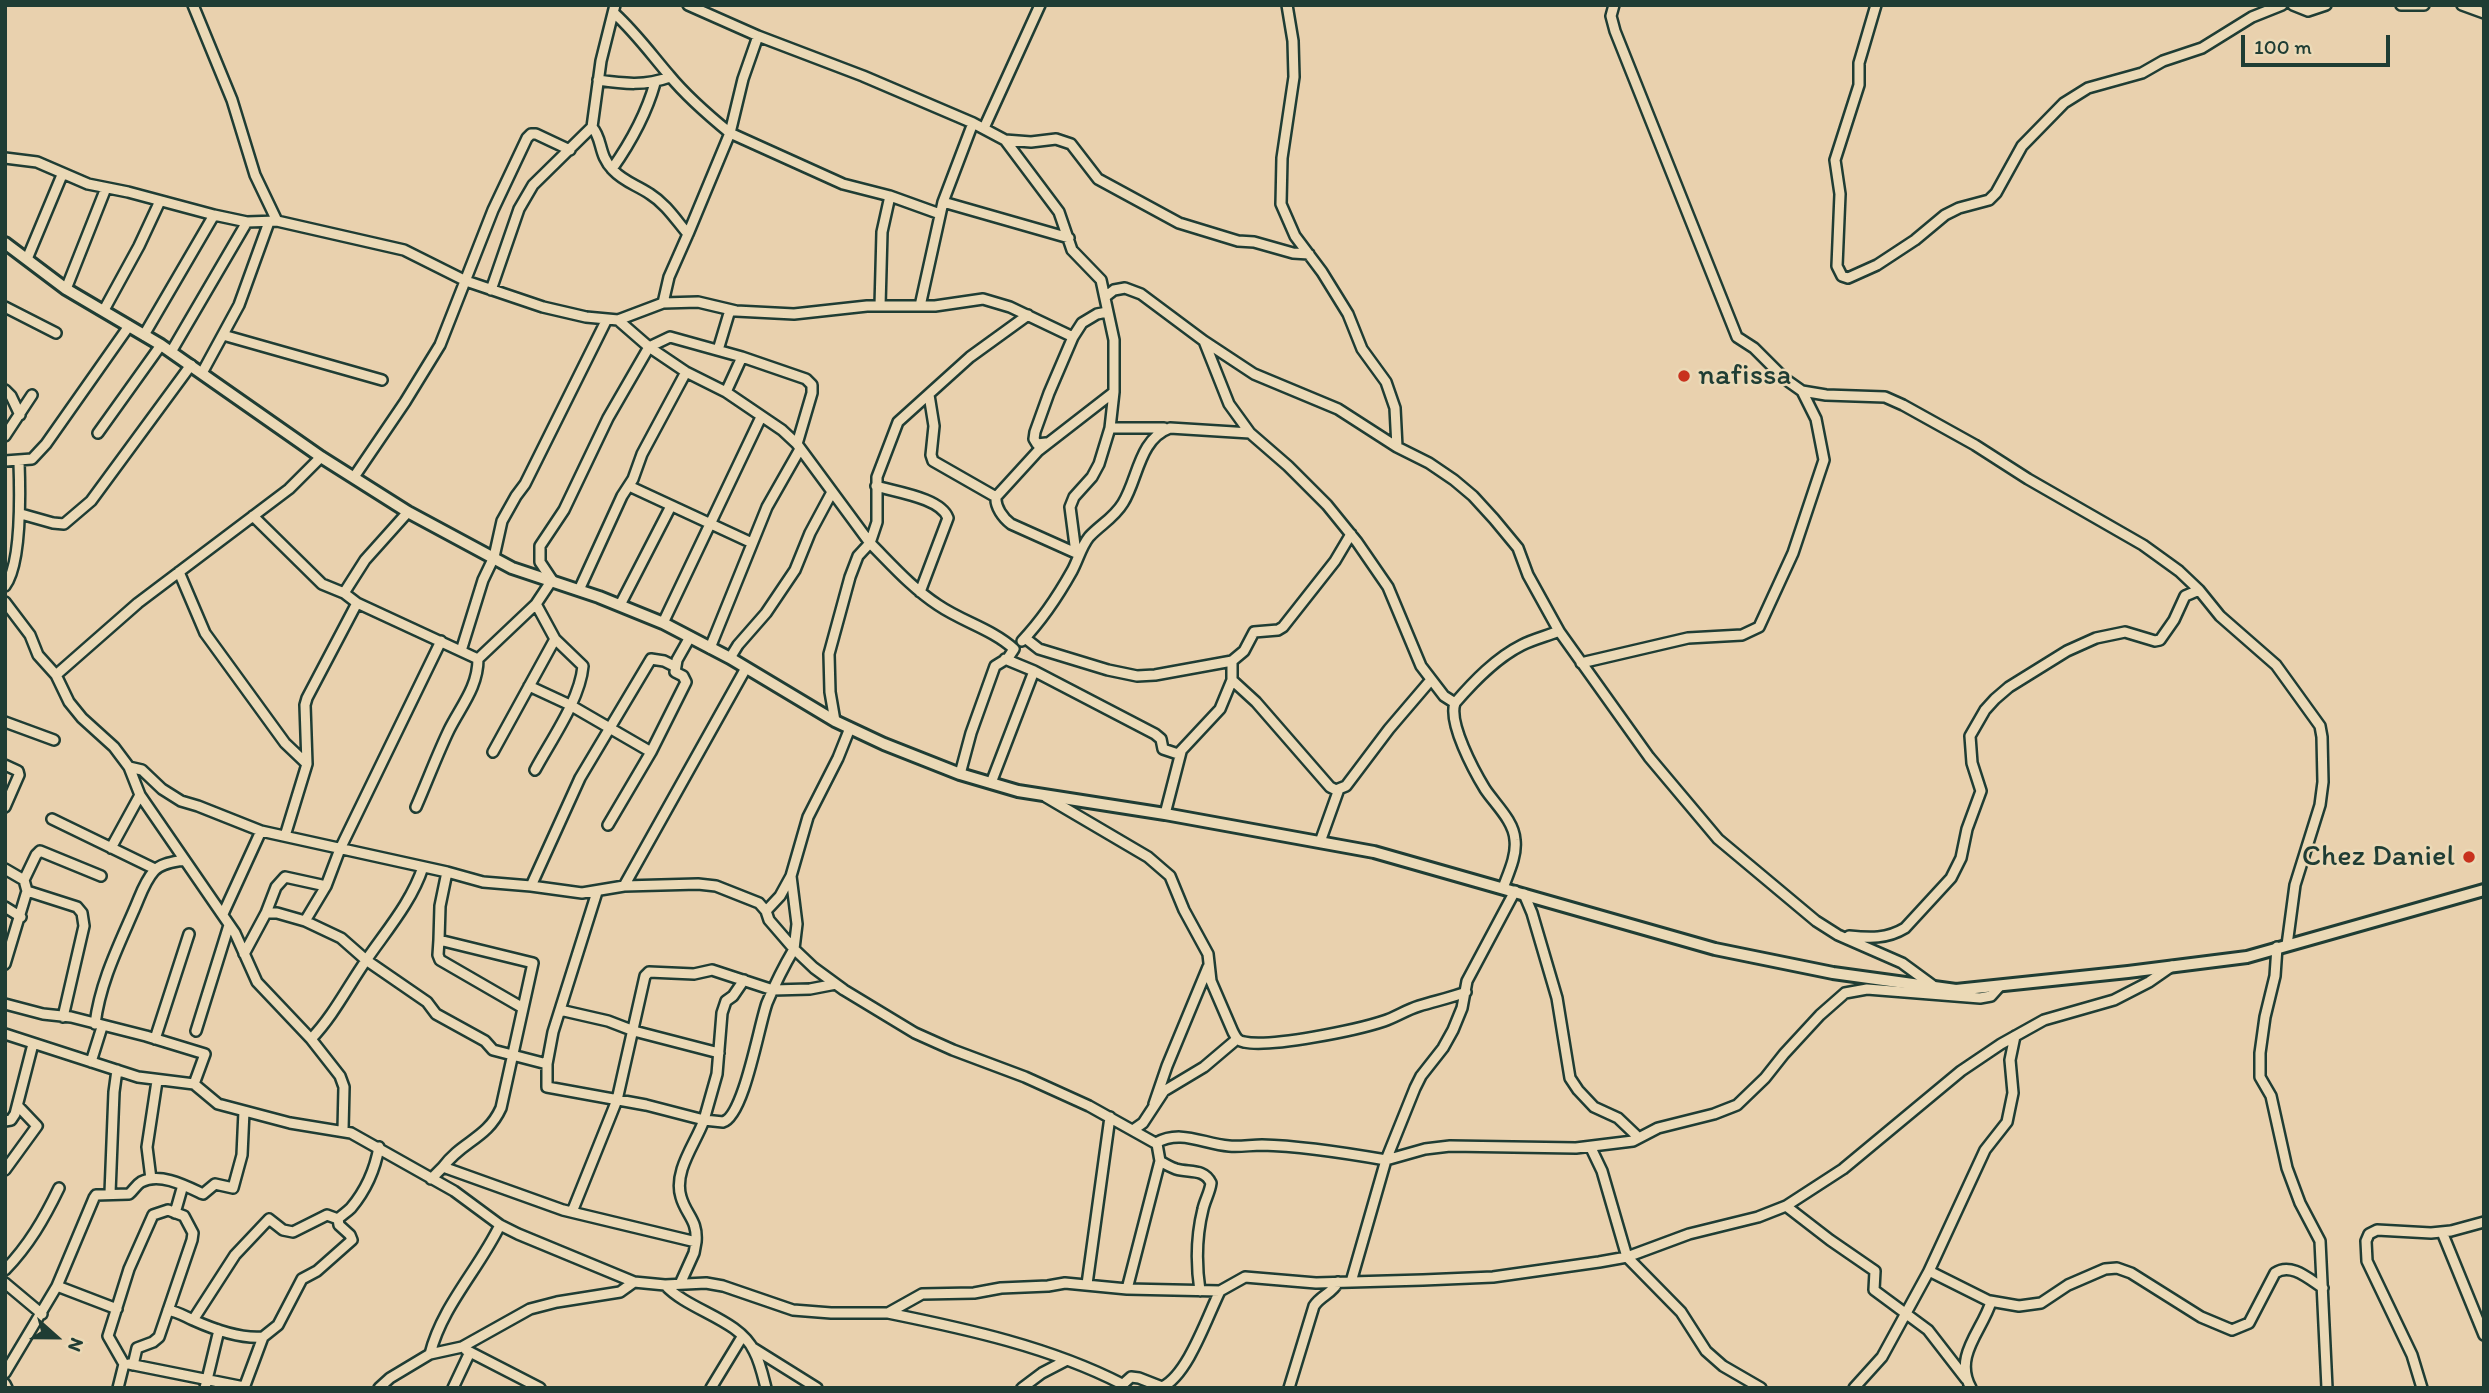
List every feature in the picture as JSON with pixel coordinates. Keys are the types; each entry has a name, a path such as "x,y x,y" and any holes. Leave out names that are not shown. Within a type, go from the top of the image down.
{"street":[{"path":"193,5 232,100 273,222 239,305 202,373"},
{"path":"688,5 974,123 1006,140 1031,142 1056,139 1071,144 1098,179 1166,217 1238,241 1309,254"},
{"path":"984,128 1040,5"},
{"path":"1287,5 1293,41 1294,77 1282,158 1282,204 1295,236 1348,314 1362,349 1386,382 1395,408 1397,447"},
{"path":"1614,5 1611,16 1615,31 1737,337 1754,348 1785,379 1802,391 1826,395 1885,397 1903,405 2143,545 2179,571 2220,616 2276,666 2320,726 2323,782 2320,805 2295,885 2265,1017 2260,1077 2271,1096 2291,1179 2320,1241 2327,1388"},
{"path":"1875,5 1858,63 1859,85 1835,160 1840,194 1837,266 1838,272 1848,278 1877,265 1952,211 1989,200 1996,193 2022,146 2064,103 2088,88 2142,73 2164,61 2202,48 2252,17 2282,5"},
{"path":"2293,5 2308,11 2326,5"},
{"path":"2401,5 2424,5"},
{"path":"2462,5 2484,13"},
{"path":"614,9 670,77 730,133 843,184 890,196 940,214"},
{"path":"491,290 519,209 533,185 592,127 601,61 614,9"},
{"path":"663,303 677,255 730,133 743,79 758,36"},
{"path":"598,80 633,85 655,83 670,77"},
{"path":"612,169 633,139 651,99 655,83"},
{"path":"920,306 943,202 974,123"},
{"path":"592,127 597,132 603,159 622,180 649,193 662,203 688,234"},
{"path":"354,477 440,345 493,210 527,138 536,134 570,150"},
{"path":"1006,140 1059,212 1072,250 1101,280 1114,340 1114,392 1110,428 1099,464 1072,502 1078,554"},
{"path":"5,158 37,162 62,175 214,215 247,222 273,222 404,250 466,281 543,307 586,317 612,319 663,303 698,302 730,310 794,314 983,299 1073,337"},
{"path":"27,258 62,175"},
{"path":"66,289 106,188"},
{"path":"880,306 882,232 890,196"},
{"path":"104,310 160,201"},
{"path":"943,202 1069,238"},
{"path":"144,335 214,215"},
{"path":"171,352 247,222"},
{"path":"7,247 27,258 66,289 191,365 321,457 408,512 513,568 552,580 663,623 835,721 884,744 960,774 991,783 1374,852 1715,949 1833,973 1956,990 2247,957 2484,890"},
{"path":"1105,297 1114,290 1125,288 1141,294 1254,374 1338,409 1454,480 1473,496 1518,548 1528,575 1559,631 1649,757 1718,839 1816,921 1839,935 1902,963 1933,985"},
{"path":"5,307 57,333"},
{"path":"718,350 730,310"},
{"path":"1048,443 1037,444 1034,439 1035,432 1073,337 1082,323 1097,314 1107,312"},
{"path":"835,721 830,692 829,654 850,577 858,556 870,543 877,522 877,477 898,422 970,357 1028,316"},
{"path":"612,319 686,372 726,392 761,416 798,447 870,543 920,592 962,619 1004,639 1014,649"},
{"path":"461,651 482,580 494,557 502,521 525,484 612,319"},
{"path":"5,461 19,462 32,458 46,444 129,326"},
{"path":"223,335 382,380"},
{"path":"552,580 540,562 540,546 564,510 608,418 649,347 670,337 742,357 806,379 812,385 812,393 798,447 767,507 710,648"},
{"path":"1204,341 1229,404 1250,433 1327,505 1351,534 1388,587 1430,681 1455,703"},
{"path":"98,432 160,345"},
{"path":"726,392 742,357"},
{"path":"21,514 64,524 91,501 191,365"},
{"path":"579,590 642,454 686,372"},
{"path":"5,390 12,396 20,415"},
{"path":"1581,663 1688,638 1742,635 1759,627 1793,553 1824,460 1816,419 1802,391"},
{"path":"1078,554 1011,524 996,505 996,497 1038,451 1114,392"},
{"path":"5,436 32,395"},
{"path":"929,395 934,426 931,455 933,461 996,497"},
{"path":"663,623 761,416"},
{"path":"1110,428 1170,428 1250,433"},
{"path":"960,774 971,733 995,666 1012,654 1052,603 1090,537 1113,517 1124,502 1141,459 1153,438 1170,428"},
{"path":"56,675 138,603 289,489 321,457"},
{"path":"5,586 11,576 21,514 19,462"},
{"path":"629,486 752,543"},
{"path":"876,486 937,504 945,510 948,518 920,592"},
{"path":"730,659 738,645 766,613 794,570 832,492"},
{"path":"620,605 671,506"},
{"path":"344,593 365,560 408,512"},
{"path":"253,516 322,584 478,659"},
{"path":"1025,638 1039,649 1137,676 1232,661 1244,651 1254,632 1278,630 1283,627 1335,561 1351,534"},
{"path":"179,572 205,633 285,743 307,764"},
{"path":"416,807 450,729 467,701 478,673 478,659 536,604 552,580"},
{"path":"1839,935 1869,938 1896,933 1905,928 1951,877 1961,858 1967,829 1981,791 1972,763 1970,736 1985,710 1995,699 2009,687 2067,651 2096,638 2125,632 2160,640 2174,620 2185,596 2199,590"},
{"path":"285,835 307,764 307,698 357,603"},
{"path":"535,770 582,679 583,666 555,639 536,604"},
{"path":"7,606 30,635 38,655 56,675 69,702 82,718 114,747 129,767 140,794 223,914 257,982 311,1039 344,1082 343,1130"},
{"path":"1559,631 1522,645 1474,681 1455,703 1454,719 1458,735 1480,780 1511,827 1515,838 1511,862 1514,891 1542,946 1557,998 1570,1078 1594,1107 1622,1120 1639,1138"},
{"path":"608,825 651,752 686,682 683,676 675,672 674,666 690,637"},
{"path":"493,752 555,639"},
{"path":"305,920 326,886 340,849 441,641"},
{"path":"531,886 580,778 651,659 674,666"},
{"path":"1005,659 1034,671 1155,734 1161,739 1161,748 1166,751 1181,752"},
{"path":"1165,814 1181,752 1220,709 1232,680 1232,661"},
{"path":"624,886 746,668"},
{"path":"991,783 1034,671"},
{"path":"1232,680 1256,702 1330,788 1339,789 1346,786 1430,681"},
{"path":"530,686 570,705 651,752"},
{"path":"5,722 54,740"},
{"path":"766,911 779,897 790,876 808,817 850,728"},
{"path":"5,765 18,771 19,775 5,807"},
{"path":"129,767 142,770 172,797 261,831 447,872 483,883 582,893 624,886 698,884 716,886 759,903 769,920 814,968 915,1033 1025,1077 1110,1117 1156,1143 1160,1161 1127,1289"},
{"path":"1320,842 1339,789"},
{"path":"111,848 140,794"},
{"path":"1041,794 1149,858 1170,876 1210,962 1211,981 1237,1039 1243,1042 1268,1042 1362,1027 1466,992"},
{"path":"52,819 155,869"},
{"path":"223,914 261,831"},
{"path":"5,964 27,891 24,880 40,851 102,876"},
{"path":"91,1062 98,1025 97,1004 112,960 143,888 155,869 166,863 184,860"},
{"path":"311,1039 333,1013 409,899 423,867"},
{"path":"5,869 24,880"},
{"path":"447,872 440,906 440,960 523,1008"},
{"path":"597,892 553,1031 547,1063 547,1087 723,1122 733,1116 754,1058 766,1005 794,949 797,924 790,876"},
{"path":"244,954 266,913 276,887 285,877 326,886"},
{"path":"27,891 77,906 82,913 85,926 62,1017"},
{"path":"1351,1282 1386,1160 1415,1088 1448,1039 1462,1008 1467,981 1479,954 1507,908 1514,891"},
{"path":"5,907 21,917"},
{"path":"266,913 305,920 341,938 366,960 428,1002 436,1014 485,1041 493,1050 547,1063"},
{"path":"196,1031 229,925"},
{"path":"155,1038 189,934"},
{"path":"431,1179 457,1150 494,1124 503,1104 511,1056 533,963 439,940"},
{"path":"1154,1104 1210,962"},
{"path":"888,1313 922,1294 974,1293 1002,1288 1087,1284 1127,1289 1220,1291 1245,1277 1316,1283 1493,1277 1627,1256 1689,1234 1758,1217 1786,1206 1843,1169 1961,1071 2015,1036 2044,1020 2114,1000 2149,982 2172,966"},
{"path":"572,1212 617,1100 645,976 649,972 694,974 712,970 773,990 810,989 836,984"},
{"path":"680,1284 694,1253 697,1231 679,1193 680,1173 704,1119 717,1074 724,1005 744,980"},
{"path":"1156,1143 1163,1139 1184,1136 1227,1146 1288,1147 1386,1160 1425,1149 1450,1146 1591,1147 1619,1144 1658,1128 1714,1114 1737,1105 1765,1079 1820,1015 1845,993 1867,989 1980,998 1991,996 1999,987"},
{"path":"5,1004 155,1038 205,1054 194,1084"},
{"path":"561,1010 719,1053"},
{"path":"5,1034 157,1081 194,1084 218,1104 290,1123 343,1130 379,1147 454,1191 500,1225 634,1282 666,1285 706,1283 723,1286 793,1310 816,1313 888,1313 936,1322 1092,1368 1121,1386 1131,1377 1163,1387 1176,1378 1203,1331 1220,1291"},
{"path":"1854,1388 1882,1357 1929,1271 1985,1150 2007,1122 2013,1093 2010,1060 2015,1036"},
{"path":"1133,1130 1143,1123 1164,1091 1204,1067 1237,1039"},
{"path":"5,1121 11,1120 18,1106 33,1044"},
{"path":"110,1193 117,1070"},
{"path":"151,1179 147,1147 157,1081"},
{"path":"5,1170 37,1126 18,1106"},
{"path":"5,1373 57,1286 96,1195 129,1194 142,1182 151,1179 183,1185 203,1194 215,1184 234,1187 242,1155 244,1111"},
{"path":"1087,1284 1110,1117"},
{"path":"338,1219 349,1210 368,1182 379,1147"},
{"path":"1591,1147 1602,1171 1627,1256 1681,1312 1706,1351 1723,1366 1761,1388"},
{"path":"1160,1161 1176,1169 1201,1172 1211,1183 1203,1210 1197,1249 1196,1268 1200,1291"},
{"path":"443,1167 572,1212 696,1242"},
{"path":"175,1213 183,1185"},
{"path":"5,1269 27,1247 59,1188"},
{"path":"1786,1206 1875,1270 1874,1290 1928,1330 1969,1384"},
{"path":"118,1388 128,1364 137,1348 157,1340 193,1233 184,1216 168,1210 153,1215 129,1269 108,1336 128,1364 206,1384 244,1387 263,1337 278,1325 302,1279 317,1271 352,1240 338,1225 338,1219"},
{"path":"193,1320 235,1255 269,1219 283,1230 293,1232 327,1215 338,1219"},
{"path":"2422,1388 2412,1355 2367,1261 2366,1241 2370,1234 2377,1230 2442,1232 2484,1222"},
{"path":"430,1354 452,1303 487,1252 500,1225"},
{"path":"2442,1232 2484,1335"},
{"path":"1929,1271 1990,1301 2019,1306 2041,1303 2068,1285 2105,1269 2117,1268 2131,1273 2201,1317 2232,1330 2249,1323 2275,1273 2282,1268 2293,1269 2323,1288"},
{"path":"379,1388 390,1378 430,1354 466,1350 530,1309 620,1292 634,1282"},
{"path":"1289,1388 1314,1306 1321,1297 1332,1293 1338,1282"},
{"path":"5,1283 42,1314"},
{"path":"666,1285 686,1303 729,1325 753,1348 817,1388"},
{"path":"57,1286 117,1309"},
{"path":"1969,1384 1964,1367 1967,1355 1991,1306 1990,1301"},
{"path":"168,1310 181,1312 219,1330 254,1338 263,1337"},
{"path":"206,1384 219,1330"},
{"path":"711,1388 742,1337"},
{"path":"753,1348 766,1388"},
{"path":"453,1388 466,1350"},
{"path":"466,1350 540,1388"},
{"path":"1022,1388 1042,1373 1067,1360"}],"place":[{"name":"nafissa","path":"1684,376"},
{"name":"Chez Daniel","path":"2469,857"}]}
